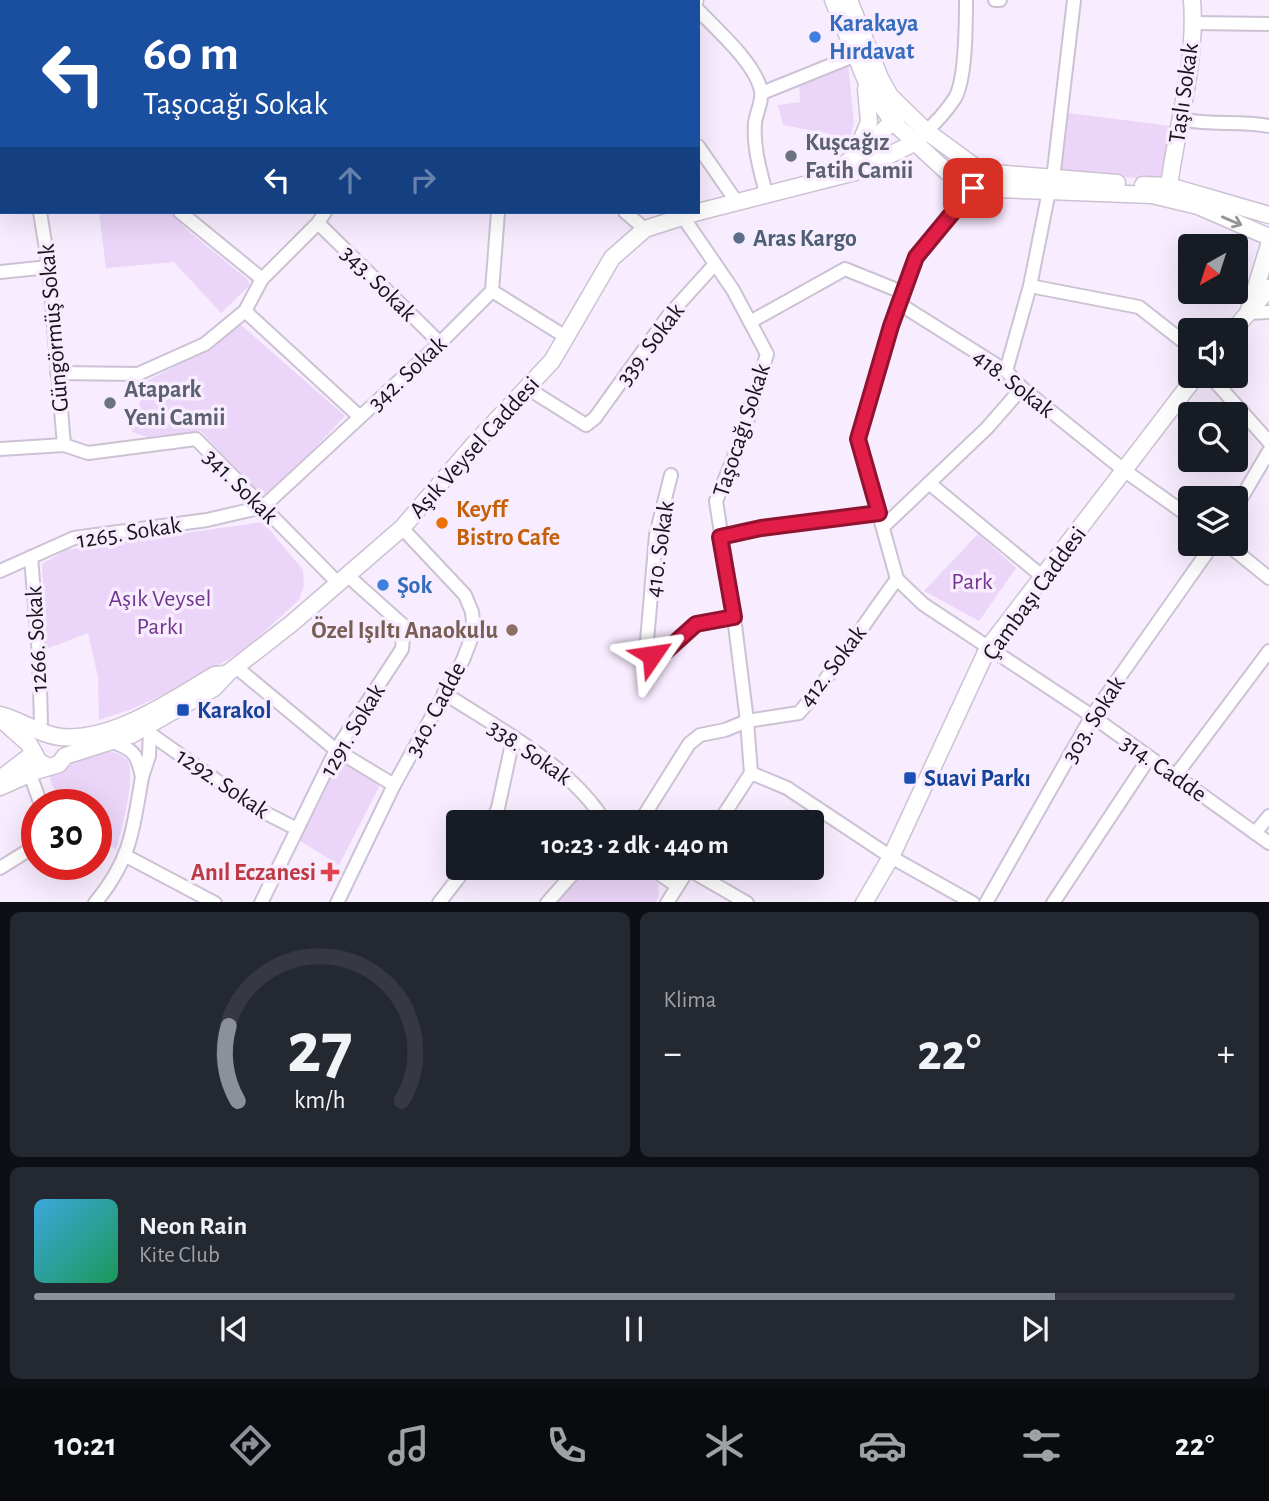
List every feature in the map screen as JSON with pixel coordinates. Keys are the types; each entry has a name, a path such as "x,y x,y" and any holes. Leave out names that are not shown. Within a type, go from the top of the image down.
{"main road":[{"path":"833,0 869,88 920,137 946,171 973,188 1051,185 1170,186 1269,215"},
{"path":"849,0 898,116"},
{"name":"Taşlı Sokak","path":"1170,186 1193,23 1192,0"},
{"path":"849,161 860,146 869,122 868,98 858,62"},
{"name":"Aşık Veysel Caddesi","path":"823,178 849,161 898,116"},
{"path":"920,137 982,172 1051,185 1152,195 1198,206 1269,237"},
{"name":"Aşık Veysel Caddesi","path":"700,211 855,172 920,137"},
{"name":"Aşık Veysel Caddesi","path":"0,717 15,730 39,762 49,767 59,764 65,756 150,731 214,688 402,527 552,361 612,258 645,229 690,214"},
{"path":"1248,313 1269,245"},
{"path":"1244,318 1269,288"},
{"name":"Çambaşı Caddesi","path":"864,902 891,856 988,648 1187,388"},
{"name":"Aşık Veysel Caddesi","path":"0,717 50,731 114,730 163,706 215,675 232,670"},
{"path":"0,779 34,753 36,743 50,731 65,746 65,756"},
{"path":"0,787 49,767"}],"street":[{"path":"920,137 936,123 956,96 961,74 966,0"},
{"path":"1006,371 1030,286 1051,185 1073,0"},
{"path":"700,12 756,76 762,93 755,120 754,146 766,193"},
{"path":"1193,23 1269,24"},
{"path":"762,93 858,62"},
{"path":"1181,119 1201,124 1237,121 1269,125"},
{"path":"700,149 736,201"},
{"path":"897,579 858,439 900,298 916,257 973,188"},
{"name":"Güngörmüş Sokak","path":"40,214 49,267 64,444"},
{"path":"182,214 262,279"},
{"path":"498,214 492,291 566,337"},
{"path":"627,214 645,229"},
{"name":"Taşocağı Sokak","path":"693,214 715,264 766,354 743,435 716,501 734,617 751,773"},
{"path":"57,373 138,373 205,344 245,311 262,279 322,217"},
{"name":"343. Sokak","path":"322,217 440,343"},
{"name":"339. Sokak","path":"527,388 586,425 595,418 669,315 715,264"},
{"path":"0,272 49,267"},
{"name":"418. Sokak","path":"750,322 845,270 900,298 1006,371 1022,388 1125,471 1178,509"},
{"path":"1030,286 1139,307 1178,338"},
{"name":"342. Sokak","path":"262,507 440,343 492,291"},
{"path":"245,311 360,417"},
{"path":"1248,313 1269,312"},
{"path":"883,527 987,428 1022,388"},
{"path":"1221,388 1269,442"},
{"name":"341. Sokak","path":"0,449 64,444 88,453 196,439 262,507 342,579"},
{"path":"1248,487 1269,451"},
{"name":"410. Sokak","path":"671,475 656,535 648,641 652,655 666,651 696,624 734,617"},
{"path":"929,483 1042,577"},
{"name":"1265. Sokak","path":"0,571 74,537 207,520 262,507"},
{"path":"720,537 761,528 879,513"},
{"name":"340. Cadde","path":"337,902 394,785 463,660 474,631 472,612 465,595 402,527"},
{"name":"303. Sokak","path":"986,902 1092,716 1205,556"},
{"path":"1242,556 1269,578"},
{"name":"1266. Sokak","path":"31,557 39,656 50,731"},
{"name":"1291. Sokak","path":"261,902 336,750 402,649 404,626 342,579"},
{"name":"314. Cadde","path":"897,579 923,604 1092,716 1269,843"},
{"name":"412. Sokak","path":"648,810 689,744 700,735 725,730 747,720 799,713 820,689 897,579"},
{"path":"1176,775 1269,652"},
{"path":"232,670 336,750 394,785"},
{"name":"338. Sokak","path":"444,693 578,786 596,810"},
{"path":"95,902 107,889 127,856 142,777 149,757 150,731"},
{"name":"1292. Sokak","path":"150,731 254,807 297,829"},
{"path":"497,810 513,739"},
{"path":"110,741 129,748 139,759 142,777"},
{"path":"1053,902 1149,758"},
{"path":"727,810 751,773 787,788 891,856 973,902"},
{"path":"30,774 35,789"},
{"path":"1255,833 1269,816"},
{"path":"0,868 21,855"},
{"path":"127,856 215,902"},
{"path":"439,902 456,880"},
{"path":"547,902 567,880"},
{"path":"668,880 677,886"},
{"path":"667,902 681,880"},
{"path":"708,880 747,902"}],"green space":[{"path":"848,63 854,123 850,138 783,125 778,105 800,102 799,81"},
{"path":"1068,113 1171,126 1162,180 1061,172"},
{"path":"99,214 173,214 186,229 248,280 250,285 221,313 174,262 106,268"},
{"path":"240,324 345,416 265,501 201,431 147,437 132,432 131,423 145,382 194,355"},
{"name":"Aşık Veysel Parkı","path":"263,522 303,570 304,586 299,600 244,650 190,682 132,709 99,720 98,677 88,633 46,649 42,564 66,550"},
{"name":"Park","path":"978,534 1016,568 979,621 924,591"},
{"path":"107,750 127,760 130,778 127,804 116,850 112,847 112,789 54,789 50,780 52,771 68,766 69,761"},
{"path":"340,761 381,783 339,865 300,841"},
{"path":"575,880 654,880 658,884 659,896 656,902 556,902"}],"place":[{"name":"Karakaya Hırdavat","path":"815,37"},
{"name":"Kuşcağız Fatih Camii","path":"791,156"},
{"name":"Aras Kargo","path":"739,238"},
{"name":"Atapark Yeni Camii","path":"110,403"},
{"name":"Keyff Bistro Cafe","path":"442,523"},
{"name":"Şok","path":"383,585"},
{"name":"Özel Işıltı Anaokulu","path":"512,630"},
{"name":"Karakol","path":"183,710"},
{"name":"Suavi Parkı","path":"910,778"},
{"name":"Anıl Eczanesi","path":"330,872"}],"route":[{"path":"652,655 666,651 696,624 734,617 720,537 761,528 879,513 858,439 898,303 916,257 973,188"}]}
